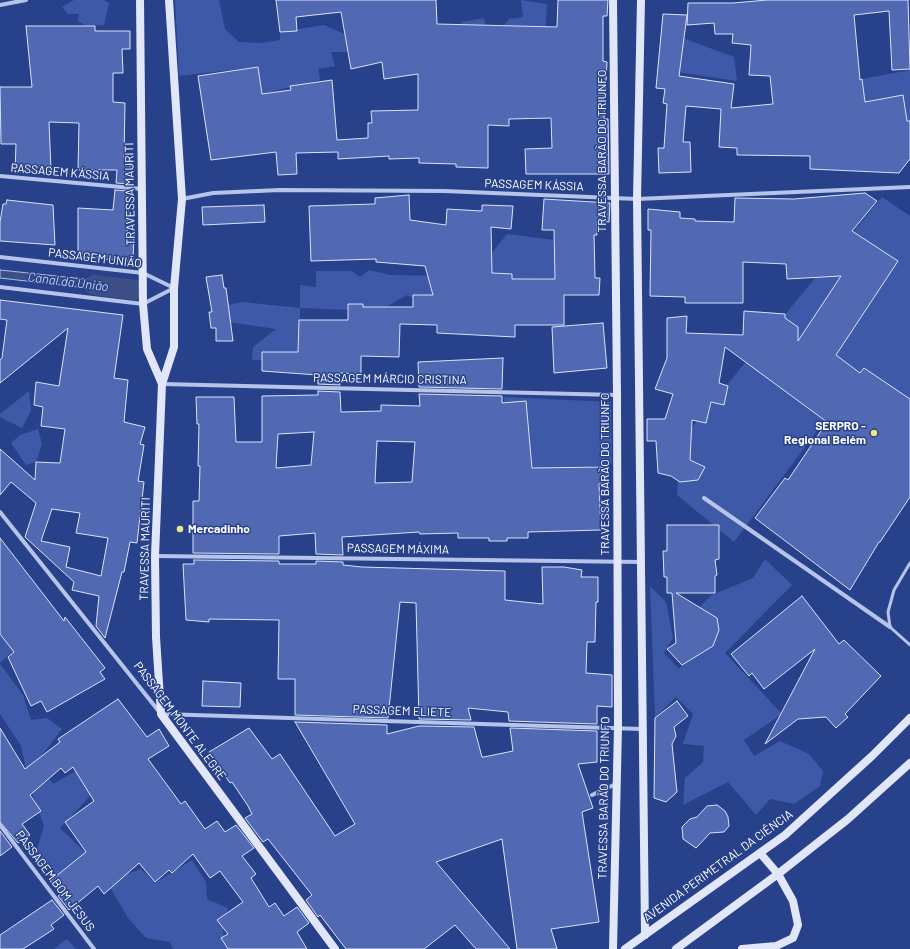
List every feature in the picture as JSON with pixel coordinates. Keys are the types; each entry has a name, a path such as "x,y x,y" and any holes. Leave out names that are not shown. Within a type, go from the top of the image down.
{"main road":[{"name":"TRAVESSA MAURITI","path":"140,0 143,304 147,349 162,384"},
{"name":"TRAVESSA MAURITI","path":"161,714 156,637 155,556 162,384 174,347 174,288 182,198 169,0"},
{"name":"TRAVESSA BARÃO DO TRIUNFO","path":"613,0 617,395 618,727 613,949"},
{"path":"641,0 637,199 645,935"},
{"name":"PASSAGEM MONTE ALEGRE","path":"161,714 335,949"},
{"name":"AVENIDA PERIMETRAL DA CIÊNCIA","path":"625,949 785,835 872,756 910,718"},
{"path":"676,949 778,874 848,819 910,763"},
{"path":"742,949 776,946 793,938 798,925 793,901 778,874 760,853"}],"street":[{"path":"0,5 26,0"},
{"name":"PASSAGEM KÁSSIA","path":"0,176 143,189"},
{"name":"PASSAGEM KÁSSIA","path":"182,198 213,193 280,190 444,191 637,199 910,187"},
{"name":"PASSAGEM UNIÃO","path":"0,256 143,273 174,288"},
{"path":"0,287 143,304 174,288"},
{"name":"PASSAGEM MÁRCIO CRISTINA","path":"162,384 617,395"},
{"path":"704,498 890,627"},
{"name":"PASSAGEM MONTE ALEGRE","path":"0,512 161,714"},
{"name":"PASSAGEM MÁXIMA","path":"155,556 641,562"},
{"name":"PASSAGEM ELIETE","path":"161,714 618,727 642,729"},
{"path":"592,795 616,784"},
{"name":"PASSAGEM BOM JESUS","path":"0,825 94,949"}],"lane":[{"path":"910,563 894,590 888,612 890,627 910,645"}],"shaded area":[{"path":"74,0 104,0 109,3 104,25 86,26 78,21 79,14 68,14 62,7"},
{"path":"175,0 219,0 225,29 239,42 261,43 280,40 280,32 324,25 349,36 351,52 331,52 335,66 318,69 320,80 262,94 257,67 179,76"},
{"path":"521,0 547,4 545,34 462,51 461,22 484,18 487,35 497,34 509,19 523,17"},
{"path":"672,34 734,57 737,81 671,71"},
{"path":"910,70 910,127 906,117 902,95 884,98 866,109 862,79"},
{"path":"882,197 910,216 910,400 864,368 734,542 677,495 679,443"},
{"path":"507,234 554,240 574,278 527,279 503,298 484,263"},
{"path":"369,270 390,275 444,276 428,307 407,295 354,325 351,310 300,308 300,285 316,287 316,271 352,271 360,277"},
{"path":"242,302 300,308 300,370 278,360 252,360 253,347 276,329 214,320 219,307"},
{"path":"29,391 31,411 22,428 0,417 0,414"},
{"path":"504,397 611,402 612,464 510,477"},
{"path":"38,429 42,444 36,462 26,465 11,443 20,435"},
{"path":"765,559 792,585 725,653 782,714 744,740 754,756 780,741 809,754 823,771 820,786 794,804 770,799 756,815 728,782 683,805 685,778 703,762 704,746 683,744 693,714 676,697 655,718 650,586 666,602 673,638 664,653 679,669 682,665 713,646 719,630 717,618 704,610 696,610 712,595 753,578"},
{"path":"0,635 14,650 0,663"},
{"path":"0,664 23,695 31,720 47,718 62,729 36,763 53,784 76,771 91,795 60,828 93,860 124,875 141,869 155,883 192,860 206,882 207,899 228,908 223,931 227,949 173,949 170,942 146,938 128,918 111,889 86,874 59,878 36,852 44,826 30,787 21,746 0,714"},
{"path":"67,939 76,949 54,949"}],"water":[{"path":"0,270 122,283 122,292 0,278"}],"building":[{"path":"276,0 436,0 437,24 557,27 558,0 608,0 607,16 603,16 603,61 607,62 604,119 608,119 609,174 526,174 525,149 552,148 551,118 509,119 509,126 488,125 488,168 456,167 456,164 419,163 419,158 389,159 389,156 338,159 338,152 296,153 297,174 278,175 276,152 211,160 198,76 258,67 262,94 291,90 290,86 332,80 337,140 368,138 368,123 372,123 371,111 418,110 418,74 384,79 382,62 351,69 341,12 296,17 297,31 280,32"},
{"path":"767,0 908,0 910,69 892,70 889,11 854,15 860,80 862,79 865,102 903,95 907,121 910,121 910,159 899,173 810,169 810,156 737,155 737,148 719,147 721,109 686,106 683,142 690,142 691,172 659,173 658,148 664,148 667,104 663,103 665,89 656,88 663,14 687,15 679,76 734,84 731,108 773,104 770,76 749,75 751,45 732,43 733,34 715,34 714,23 687,25 688,3 733,3"},
{"path":"26,26 95,26 95,31 130,31 130,49 122,49 123,73 113,73 113,102 125,103 124,157 130,157 130,184 116,183 117,170 78,170 79,123 49,122 51,170 15,172 16,144 1,144 0,87 32,87"},
{"path":"115,190 129,191 127,232 134,233 133,261 97,259 97,256 78,251 78,208 113,210"},
{"path":"865,193 877,201 852,231 898,261 836,355 860,373 864,368 910,399 910,497 879,542 850,590 755,518 785,478 788,480 827,422 725,347 719,383 728,386 724,405 711,402 706,423 692,420 690,460 705,467 698,480 680,482 671,476 658,473 656,441 647,441 647,419 665,419 673,394 655,389 667,358 667,318 687,316 686,333 743,335 744,311 785,314 785,318 798,327 798,341 841,276 787,279 786,264 743,262 743,303 685,303 685,297 650,296 651,230 648,230 648,209 680,212 680,218 695,219 695,221 734,222 735,198 794,199"},
{"path":"409,195 410,220 446,225 447,209 482,211 482,205 513,206 511,229 491,227 492,273 512,274 512,279 555,279 554,230 542,230 544,199 610,203 609,222 597,221 597,235 594,235 595,278 600,278 599,295 564,295 564,325 515,325 515,337 437,333 437,325 400,324 399,357 361,356 361,374 339,373 340,385 318,384 318,375 262,371 262,352 298,352 299,320 348,320 348,304 363,304 363,307 413,307 413,295 433,295 425,266 376,262 376,259 311,261 309,206 375,204 375,198"},
{"path":"7,200 53,205 55,245 0,241 0,222 3,204 6,204"},
{"path":"264,205 265,222 203,225 202,207"},
{"path":"222,275 224,288 226,288 233,341 216,341 216,328 211,328 209,312 212,312 206,277"},
{"path":"0,300 123,315 114,378 128,380 124,422 145,427 140,444 144,445 138,481 144,482 137,543 130,542 124,572 122,572 105,638 96,626 99,596 72,590 74,582 25,537 36,503 11,482 0,495 0,449 35,480 36,462 60,463 65,429 41,426 43,407 34,405 36,382 59,386 68,328 0,383 0,360 2,358 7,320 0,319","holes":["52,509 80,513 76,533 108,538 101,576 66,567 70,547 41,541"]},
{"path":"603,323 607,368 554,373 552,327"},
{"path":"503,358 502,389 419,387 418,362"},
{"path":"318,391 340,392 341,412 381,411 381,405 420,406 419,394 502,396 502,403 526,401 532,468 607,467 607,484 599,484 601,530 528,532 528,538 507,538 507,541 489,541 489,538 458,538 458,533 420,534 419,532 342,537 343,555 316,554 315,533 279,536 279,554 193,553 193,501 199,501 200,466 198,466 199,424 197,424 196,397 234,397 236,442 262,442 262,396 318,395","holes":["314,432 311,465 276,468 278,434","377,441 415,442 412,482 375,483"]},
{"path":"667,525 719,525 719,559 715,560 717,575 715,576 715,593 676,593 717,618 719,630 713,646 682,665 667,649 676,643 672,593 667,593 667,577 664,577 663,551 667,551"},
{"path":"0,538 64,621 65,617 105,668 100,672 105,679 47,712 41,701 31,706 8,657 14,652 0,634"},
{"path":"194,560 279,561 279,564 316,564 316,561 343,562 343,565 362,567 505,571 505,600 543,604 542,567 564,567 582,570 581,577 598,577 595,642 587,642 586,673 612,675 612,707 597,706 597,724 509,721 508,712 468,708 471,720 419,719 416,603 400,602 388,718 295,715 295,679 278,679 279,620 209,619 209,622 186,620 183,564 194,564"},
{"path":"802,596 839,644 844,640 881,676 845,714 848,717 836,728 826,717 798,719 765,744 815,649 764,689 752,673 749,676 731,654"},
{"path":"203,681 241,683 240,707 202,706"},
{"path":"118,699 147,737 159,729 169,746 148,759 181,804 185,801 205,829 217,821 225,832 236,825 254,848 242,856 256,874 251,878 269,907 275,903 284,916 297,907 309,923 297,932 307,949 228,949 221,938 228,934 217,920 243,902 220,871 210,878 193,854 172,873 169,870 155,882 139,863 104,894 98,886 69,910 58,896 61,894 50,881 86,852 65,822 94,801 73,767 65,773 61,768 30,795 41,811 22,824 30,835 18,843 0,822 0,728 25,769 60,742 58,739"},
{"path":"677,701 688,716 674,727 676,736 672,744 677,792 666,802 654,798 655,718"},
{"path":"295,722 387,725 387,734 419,726 474,727 482,757 513,751 510,728 597,731 597,762 578,764 593,808 582,812 599,922 551,929 557,949 517,949 502,839 436,862 510,949 476,949 455,925 424,949 346,949 320,915 318,917 306,900 312,895 268,839 263,842 245,818 252,814 248,806 209,752 249,728 272,759 280,754 335,836 355,824"},
{"path":"717,805 725,811 728,817 729,826 724,832 710,833 696,848 683,839 682,827 690,819 697,817 707,806"},
{"path":"0,831 12,847 0,856"},
{"path":"52,900 64,915 51,925 54,929 23,949 0,949 0,935"}],"waterway":[{"name":"Canal da União","path":"95,285 135,290"}],"place":[{"name":"SERPRO - Regional Belém","path":"874,433"},
{"name":"Mercadinho","path":"180,529"}]}
